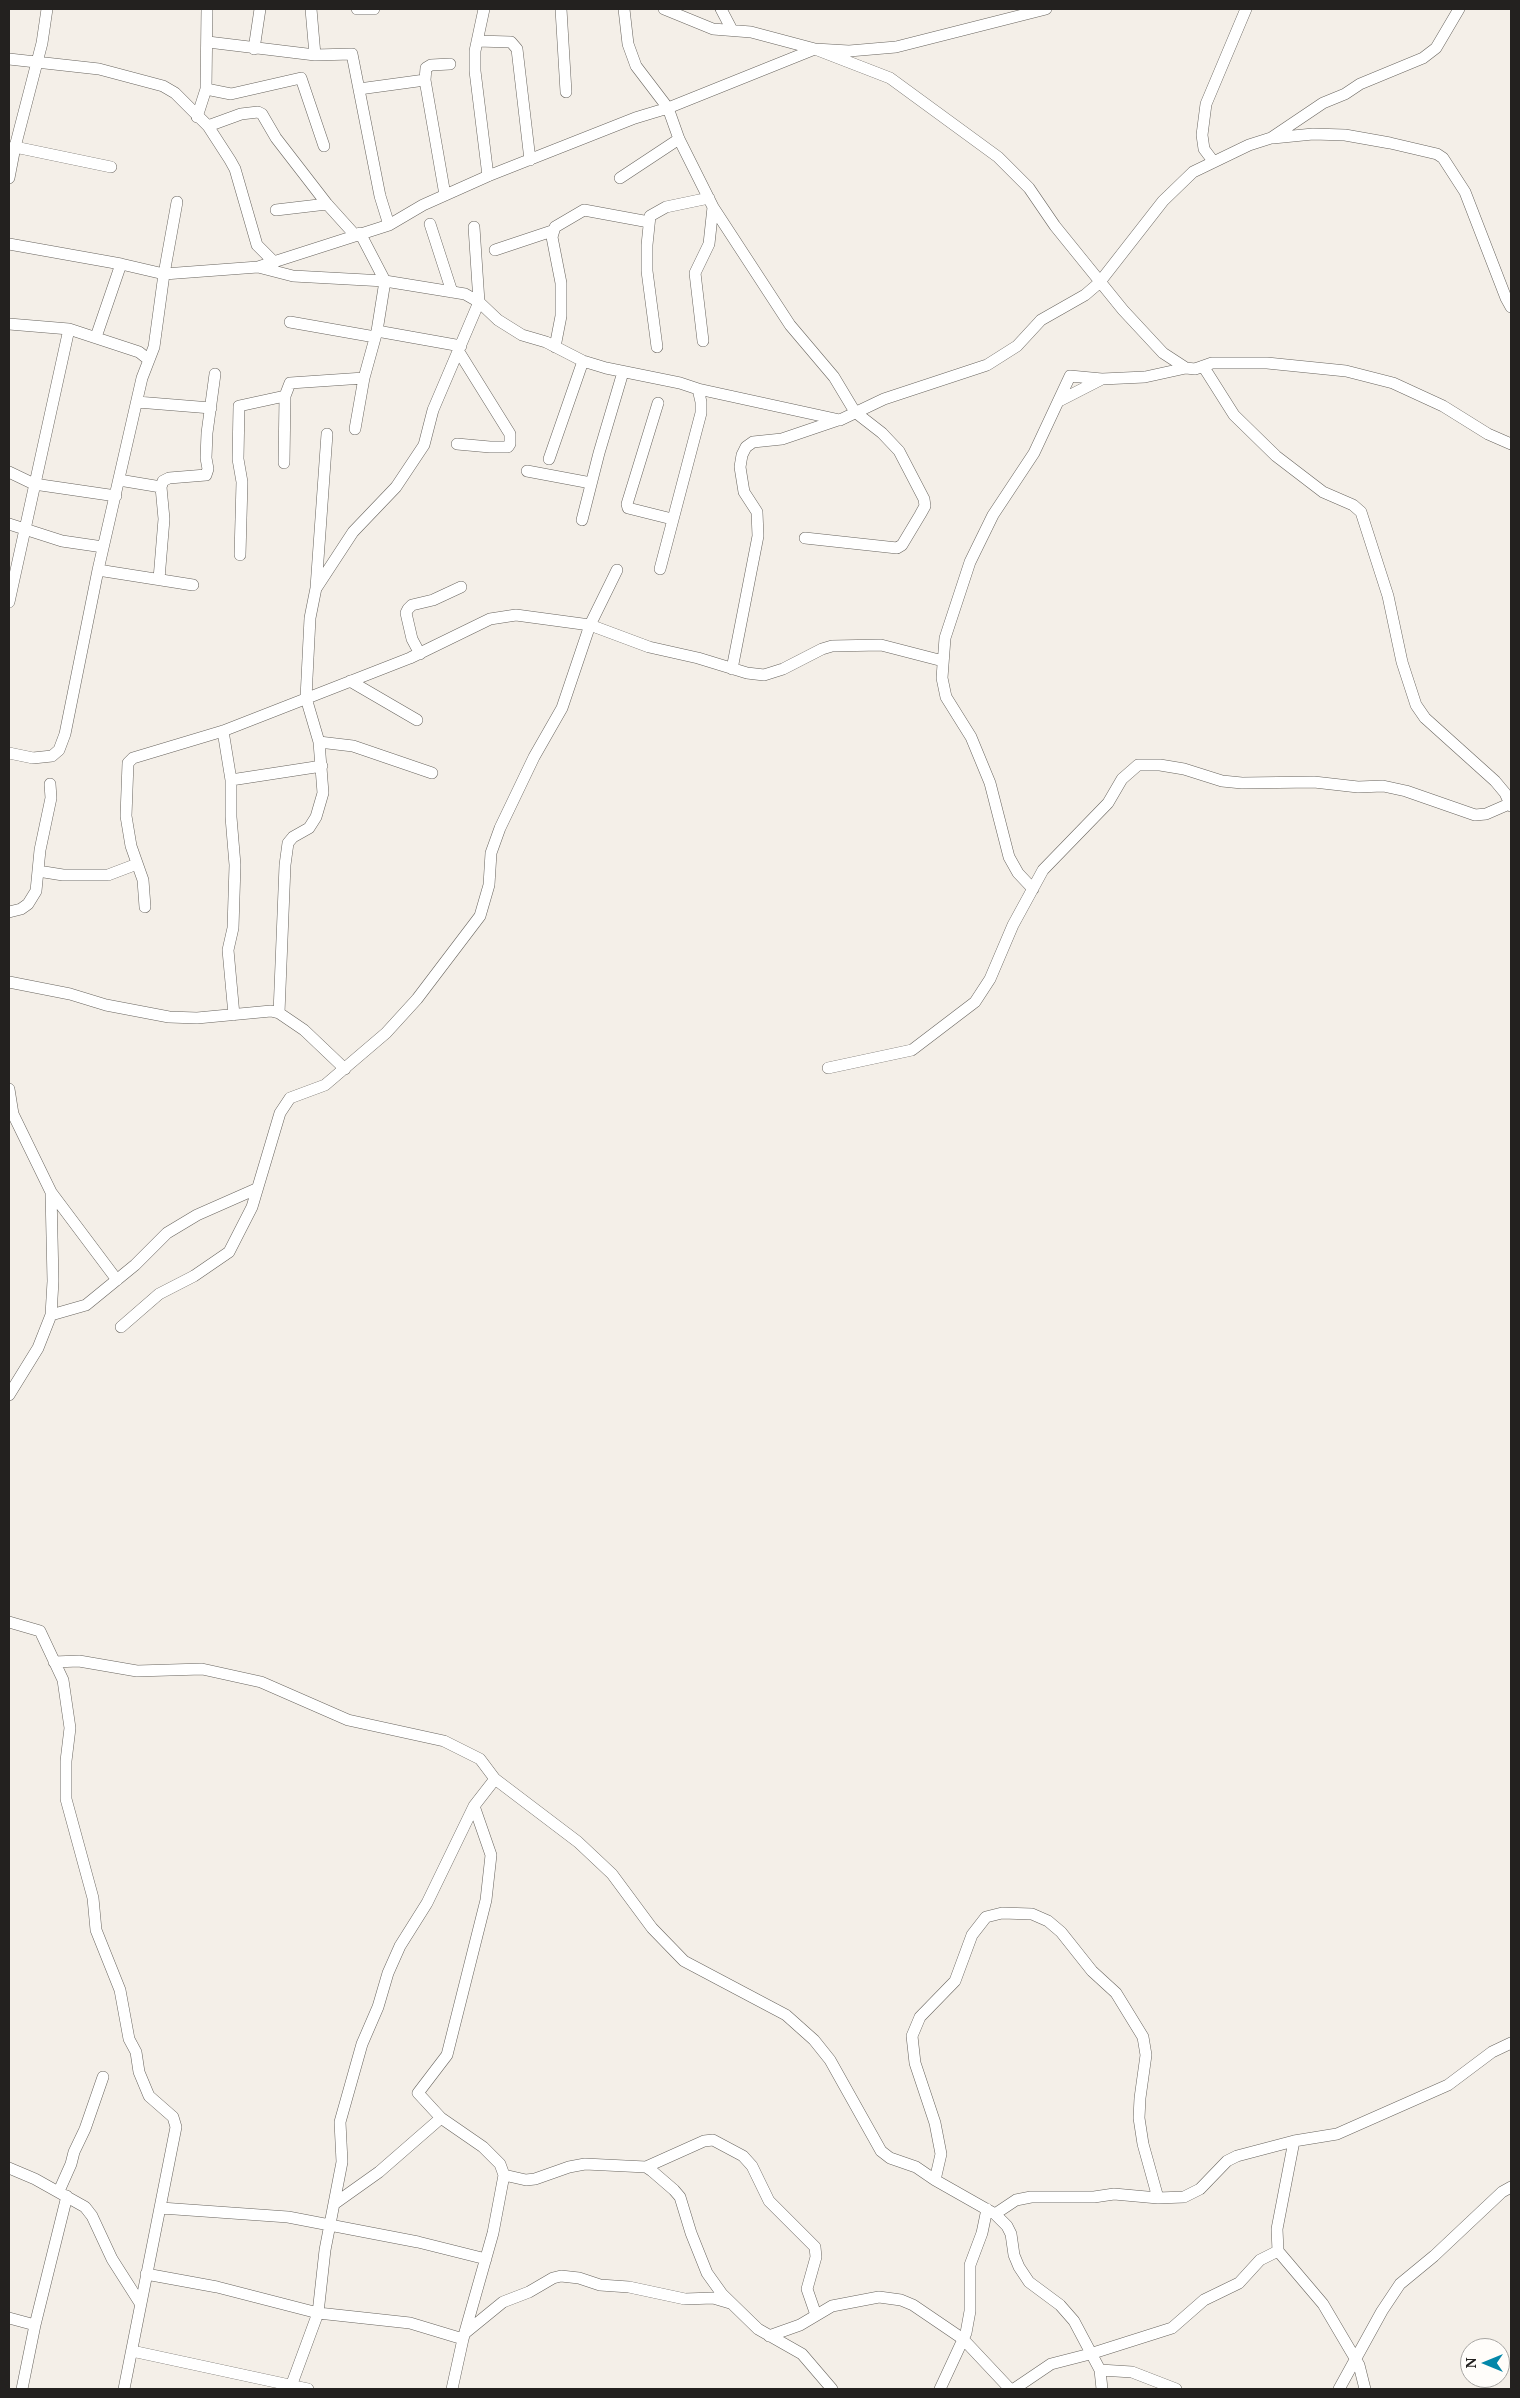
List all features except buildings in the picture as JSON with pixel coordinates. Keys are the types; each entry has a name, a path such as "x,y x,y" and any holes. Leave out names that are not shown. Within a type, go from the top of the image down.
{"street":[{"path":"9,178 12,147 37,62 47,9"},
{"path":"198,117 206,89 208,9"},
{"path":"254,49 260,9"},
{"path":"310,9 315,55"},
{"path":"357,9 374,9"},
{"path":"484,9 477,41 475,72 488,176"},
{"path":"561,9 566,92"},
{"path":"624,9 628,44 636,66 668,108 679,139 711,202 790,325 834,376 855,412 887,437 899,451 915,478 924,499 925,506 902,545 897,548 805,538"},
{"path":"664,9 700,25 752,32 815,49 890,78 998,157 1029,188 1055,226 1099,283 1107,289 1123,310 1163,353 1186,368"},
{"path":"721,9 732,30"},
{"path":"9,244 121,264 164,274 258,267 389,225 445,195 488,176 635,118 668,108 815,49 849,51 896,47 1046,9"},
{"path":"1213,161 1204,149 1202,134 1206,104 1246,9"},
{"path":"732,669 758,536 757,512 744,492 740,466 746,447 753,442 782,439 840,420 855,412 918,387 987,365 1017,346 1041,320 1085,295 1099,283 1163,201 1193,172 1213,161 1271,138 1323,103 1345,94 1360,84 1423,58 1436,48 1459,9"},
{"path":"477,41 511,42 517,49 530,160"},
{"path":"208,42 315,55 351,53 354,58 358,90 380,196 389,225"},
{"path":"9,59 99,69 163,86 175,93 208,126 235,169 257,245 273,261"},
{"path":"445,195 425,80 426,68 430,65 450,64"},
{"path":"206,89 231,94 301,78 324,146"},
{"path":"358,90 425,80"},
{"path":"208,126 241,114 258,112 262,114 276,138 327,204 357,234 385,281 376,334 364,378 355,429"},
{"path":"1271,138 1313,134 1345,135 1390,143 1437,154 1444,158 1465,192 1511,307"},
{"path":"620,178 679,139"},
{"path":"12,147 111,167"},
{"path":"9,753 33,758 52,756 59,750 69,716 98,570 142,378 150,360 157,333 164,274 177,202"},
{"path":"657,347 647,271 650,216 654,212 666,207 711,202"},
{"path":"703,341 695,273 709,244 711,202"},
{"path":"276,210 327,204"},
{"path":"495,250 552,231 584,210 650,222"},
{"path":"430,224 452,292"},
{"path":"316,588 353,532 396,487 424,445 433,410 479,302 474,227"},
{"path":"552,231 561,283 561,316 555,347"},
{"path":"96,337 121,264"},
{"path":"258,267 293,276 385,281 465,294 479,302 498,320 522,335 555,347 584,361 623,372 680,383 698,389 840,420"},
{"path":"290,322 376,334 460,349 510,434 510,444 508,448 457,444"},
{"path":"9,324 69,329 139,352 150,360"},
{"path":"9,602 69,329"},
{"path":"549,460 584,361"},
{"path":"1032,889 1018,873 1010,857 990,783 971,737 946,698 942,678 945,638 970,562 993,515 1034,453 1070,376 1102,379 1145,377 1186,368 1195,369 1212,363 1293,364 1346,370 1393,383 1444,406 1488,434 1511,444"},
{"path":"828,1068 912,1050 975,1002 990,979 1013,925 1043,870 1108,803 1122,779 1130,770 1138,765 1160,765 1184,769 1222,781 1242,783 1314,782 1358,787 1383,786 1406,791 1475,815 1486,814 1510,805 1505,793 1495,781 1425,718 1416,705 1402,662 1388,596 1361,512 1353,505 1323,492 1276,456 1234,415 1203,366"},
{"path":"582,520 623,372"},
{"path":"159,579 164,519 163,480 206,475 210,408 216,374"},
{"path":"284,463 285,396 290,383 294,381 340,381 364,378"},
{"path":"1060,400 1102,379"},
{"path":"660,570 701,413 698,389"},
{"path":"240,555 242,482 238,459 239,406 285,396"},
{"path":"137,402 210,408"},
{"path":"658,403 626,504 628,508 672,519"},
{"path":"279,1013 285,865 288,843 293,837 309,828 316,817 323,794 319,742 306,698 310,618 316,588 327,434"},
{"path":"527,471 591,482"},
{"path":"9,472 34,484 116,496"},
{"path":"119,480 162,487"},
{"path":"9,524 62,542 103,547"},
{"path":"98,570 193,585"},
{"path":"121,1326 159,1294 194,1276 229,1252 248,1214 280,1113 290,1098 325,1085 386,1034 417,999 480,916 489,885 491,853 500,828 534,757 562,708 590,625 617,570"},
{"path":"420,654 412,639 406,613 408,609 412,605 432,600 460,587"},
{"path":"145,907 143,880 131,846 126,816 128,763 133,758 223,731 420,654 490,618 516,615 590,625 650,647 698,658 747,674 764,675 783,669 822,649 832,646 861,644 881,645 944,662"},
{"path":"350,681 417,720"},
{"path":"223,731 231,780 231,818 235,865 233,928 228,950 234,1015"},
{"path":"319,742 353,746 432,773"},
{"path":"231,780 322,766"},
{"path":"9,912 21,909 28,904 36,891 40,850 51,798 50,784"},
{"path":"38,871 62,875 108,875 137,864"},
{"path":"9,982 70,994 106,1005 169,1018 271,1011 279,1013 304,1030 345,1069"},
{"path":"9,1089 11,1116 51,1192 117,1280"},
{"path":"51,1315 86,1304 117,1280 168,1233 197,1215 256,1189"},
{"path":"9,1395 38,1348 51,1315 51,1192"},
{"path":"9,1622 40,1632 63,1680 70,1728 66,1761 66,1799 93,1898 96,1930 120,1990 129,2038 136,2052 139,2072 150,2096 173,2117 176,2127 124,2389"},
{"path":"54,1662 79,1661 137,1671 202,1669 261,1682 348,1720 444,1741 480,1759 495,1779 578,1842 612,1874 652,1928 684,1961 786,2015 814,2040 830,2060 881,2151 890,2158 916,2167 991,2212 1010,2230 1016,2262 1025,2277 1060,2305 1074,2321 1100,2370 1102,2389"},
{"path":"291,2388 318,2313 324,2259 342,2162 340,2122 362,2044 393,1960 427,1903 474,1806 495,1779"},
{"path":"452,2389 464,2336 486,2259 504,2175 500,2164 483,2147 441,2118 418,2094 447,2055 486,1900 491,1856 474,1806"},
{"path":"935,2180 940,2154 935,2123 915,2063 912,2036 920,2016 956,1981 972,1935 986,1917 1002,1913 1032,1914 1048,1921 1061,1932 1092,1971 1116,1993 1143,2037 1146,2055 1140,2098 1142,2144 1158,2198"},
{"path":"940,2389 963,2339 970,2311 970,2265 991,2212 1016,2200 1031,2197 1094,2197 1114,2194 1158,2198 1184,2197 1200,2189 1226,2161 1237,2156 1294,2141 1337,2134 1448,2085 1492,2052 1511,2043"},
{"path":"22,2389 63,2194 74,2152 86,2129 103,2077"},
{"path":"334,2204 379,2172 441,2118"},
{"path":"504,2175 526,2180 535,2179 577,2165 646,2167 704,2141 713,2140 743,2156 752,2166 769,2201 815,2247 816,2256 807,2289 816,2315"},
{"path":"1294,2141 1277,2229 1278,2251 1323,2304 1355,2359 1365,2389"},
{"path":"646,2167 680,2197 691,2234 707,2272 731,2303 758,2329 802,2354 832,2389"},
{"path":"9,2168 63,2194 85,2207 92,2216 112,2259 140,2303"},
{"path":"1339,2389 1400,2284 1434,2256 1502,2192 1511,2187"},
{"path":"161,2208 280,2216 330,2224 486,2259"},
{"path":"1014,2389 1051,2364 1090,2354 1172,2328 1204,2300 1239,2283 1260,2260 1278,2251"},
{"path":"146,2274 217,2286 318,2313 410,2323 464,2336"},
{"path":"464,2336 503,2302 529,2292 553,2278 561,2276 578,2278 600,2285 629,2286 686,2299 713,2298 731,2303"},
{"path":"769,2336 800,2325 832,2306 879,2297 893,2298 913,2305 963,2339 1010,2389"},
{"path":"9,2318 34,2325"},
{"path":"132,2351 291,2388 308,2389"},
{"path":"1100,2370 1132,2372 1176,2389"}]}
